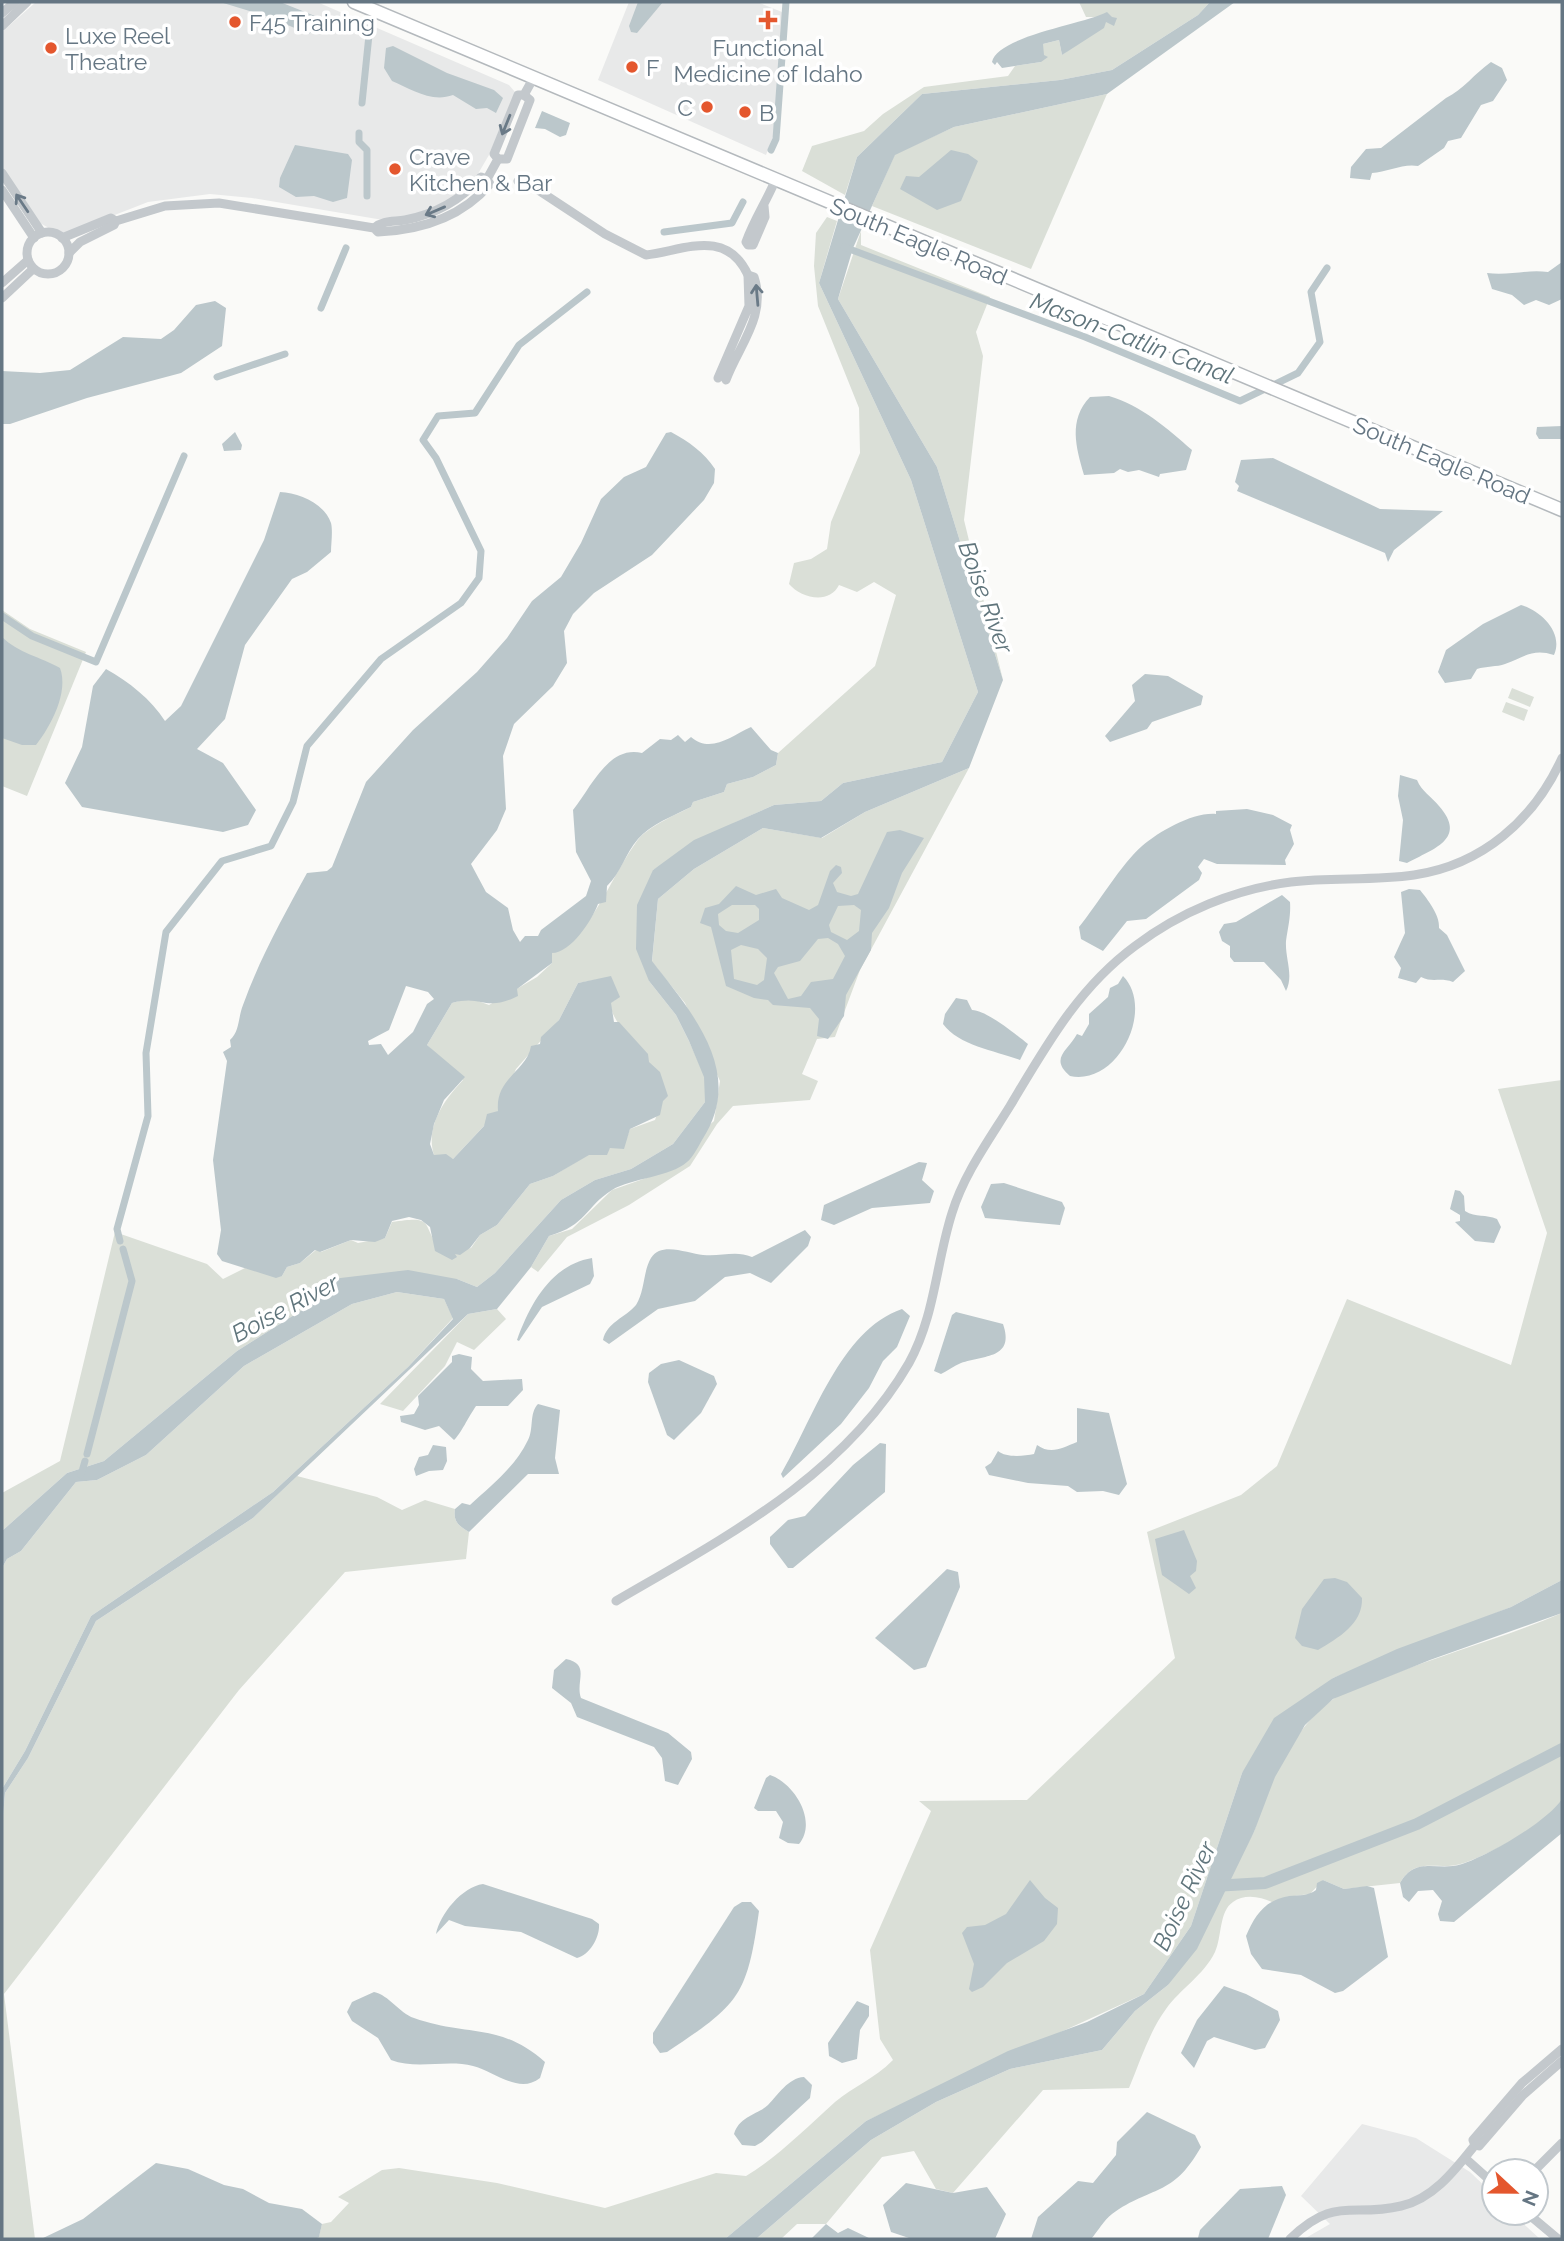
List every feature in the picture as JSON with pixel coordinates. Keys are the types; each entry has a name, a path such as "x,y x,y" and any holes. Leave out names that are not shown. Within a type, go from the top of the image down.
{"highway":[{"name":"South Eagle Road","path":"354,2 832,205 1562,509"}],"street":[{"path":"2,13 15,2"},
{"path":"2,26 27,2"},
{"path":"38,235 27,248 31,264 45,274 58,272 69,253 80,242 114,225 116,221 165,206 219,203 373,228 378,232 404,230 440,220 478,197 490,184 487,179 498,159 507,159 530,100 524,95 534,77"},
{"path":"2,173 38,235"},
{"path":"519,181 542,191 606,234 646,255 693,244 710,245 737,259 748,275 754,277 758,289 758,308 722,379"},
{"path":"737,259 748,245 746,242 757,214 764,206 775,181"},
{"path":"2,190 38,235 62,238 111,218 116,221"},
{"path":"62,238 69,253"},
{"path":"2,283 31,264"},
{"path":"2,298 31,264"},
{"path":"616,1601 752,1520 794,1490 834,1456 885,1398 908,1363 923,1333 951,1216 968,1173 1067,1013 1116,960 1178,918 1243,892 1313,880 1413,875 1464,860 1498,840 1527,814 1548,788 1562,758"},
{"path":"1475,2145 1473,2140 1517,2088 1562,2049"},
{"path":"1290,2239 1309,2222 1338,2210 1391,2208 1418,2200 1447,2178 1523,2095 1562,2061"},
{"path":"1548,2157 1562,2143"},
{"path":"1465,2158 1480,2171"},
{"path":"1544,2227 1558,2239"}],"shaded area":[{"path":"36,2 317,2 509,85 515,92 489,155 472,184 456,197 413,216 383,220 252,198 210,194 148,202 66,234 58,233 38,222 2,168 2,32"},
{"path":"220,2 280,2 315,16 318,26 309,34 266,16"},
{"path":"629,2 757,2 787,14 779,121 766,155 598,80"},
{"path":"638,2 663,2 637,33 631,32 629,26"},
{"path":"1079,2 1210,2 1198,15 1112,70 1060,80 922,94 857,157 845,195 802,171 812,146 864,131 883,114 924,87 1008,76 1015,66 1041,62 1043,44 1059,40 1062,55 1112,17 1086,17"},
{"path":"1210,2 1235,2 1107,94 954,127 895,155 853,248 838,299 937,467 1003,680 969,768 865,812 821,838 763,828 694,869 658,899 652,961 697,1023 709,1045 716,1068 719,1091 714,1115 693,1155 687,1162 671,1171 612,1190 571,1227 549,1236 531,1267 497,1309 468,1314 253,1518 96,1621 28,1758 5,1793 2,1829 2,1789 25,1751 91,1616 273,1492 408,1367 453,1319 444,1299 397,1292 352,1304 244,1366 146,1455 97,1480 76,1482 21,1551 7,1559 2,1568 2,1531 67,1473 104,1461 237,1351 302,1310 332,1279 408,1270 457,1279 477,1287 495,1273 561,1200 595,1180 631,1169 673,1144 705,1102 704,1077 676,1015 649,981 636,949 637,905 653,870 694,840 774,805 821,801 843,783 942,762 978,692 911,480 819,283 857,157 922,94 1060,80 1112,70 1198,15"},
{"path":"1107,12 1117,18 1114,26 1106,22 1104,28 1062,55 1059,40 1043,44 1044,55 1048,57 1041,62 1002,68 997,62 995,65 992,62 997,53 1025,38"},
{"path":"393,46 447,73 494,90 503,98 496,113 487,108 476,109 453,95 429,96 392,81 384,68 386,48"},
{"path":"1491,62 1502,68 1507,80 1493,101 1481,105 1461,138 1448,141 1444,148 1418,166 1372,173 1370,180 1350,178 1351,167 1366,149 1381,148 1458,91"},
{"path":"1107,94 1031,269 872,206 895,154 954,127"},
{"path":"542,111 570,123 566,135 560,137 545,129 535,128"},
{"path":"295,145 348,154 352,160 347,198 333,202 314,196 296,197 279,187 280,178"},
{"path":"951,150 968,154 978,161 961,201 937,210 900,189 906,176 919,177"},
{"path":"827,217 837,221 819,283 911,480 978,692 942,762 843,783 821,801 774,805 736,822 653,870 649,981 676,1015 705,1077 705,1102 673,1144 631,1169 595,1180 561,1200 495,1273 477,1287 457,1279 332,1279 302,1310 237,1351 104,1461 67,1473 2,1531 2,1493 60,1461 115,1232 207,1264 223,1279 245,1268 282,1276 287,1267 300,1263 316,1250 321,1252 351,1240 358,1243 385,1238 392,1222 406,1220 422,1221 426,1224 443,1254 471,1248 480,1235 497,1225 530,1184 553,1176 589,1154 607,1155 607,1150 627,1137 630,1129 655,1120 662,1101 647,1060 619,1025 612,1011 610,1003 615,1000 611,977 578,983 559,1020 516,1069 498,1111 453,1159 434,1155 432,1134 443,1105 463,1080 427,1045 452,1003 470,998 489,1005 537,977 552,963 552,953 579,933 590,919 637,841 647,831 691,807 693,802 724,792 727,784 753,777 776,765 778,753 875,666 896,595 874,582 857,592 839,585 829,595 822,597 807,596 789,584 794,563 811,559 827,549 831,522 860,453 859,408 818,306 814,266 816,233"},
{"path":"861,231 861,245 990,297 976,332 983,356 964,520 1003,680 937,467 838,299"},
{"path":"1562,262 1562,299 1549,305 1536,300 1524,305 1512,295 1492,289 1487,273 1548,272"},
{"path":"215,301 226,308 222,346 181,373 87,398 10,424 2,424 2,371 40,373 70,370 123,337 161,339 174,330 196,305"},
{"path":"1109,396 1143,412 1192,450 1186,470 1160,474 1159,477 1139,470 1128,472 1120,469 1114,473 1084,475 1078,454 1076,424 1090,397"},
{"path":"1562,426 1562,439 1539,439 1536,434 1537,427"},
{"path":"235,432 242,445 241,450 224,451 222,444"},
{"path":"671,432 706,457 715,469 714,483 704,500 652,555 594,593 573,614 564,631 567,663 553,686 514,724 503,756 506,809 497,830 471,864 486,892 508,908 513,930 520,942 525,936 538,936 541,930 586,896 591,881 576,852 573,810 601,770 619,755 642,753 660,739 671,740 678,735 685,742 691,737 698,742 714,744 751,727 771,750 778,753 776,765 753,777 727,784 724,792 693,802 691,807 649,829 634,845 607,886 606,902 598,904 586,927 573,942 559,952 552,953 552,963 517,989 518,996 507,1001 452,1003 427,1045 465,1077 444,1100 434,1124 430,1144 434,1155 446,1154 453,1159 484,1126 487,1114 498,1111 501,1090 524,1062 531,1046 540,1044 541,1037 559,1020 578,983 611,976 620,997 611,1003 614,1022 619,1022 648,1054 649,1062 660,1072 668,1096 663,1101 660,1115 630,1129 624,1149 610,1148 607,1155 589,1155 553,1176 530,1184 497,1225 480,1235 470,1248 460,1255 455,1254 457,1257 452,1260 435,1251 430,1227 421,1220 409,1217 392,1221 385,1238 375,1242 351,1240 320,1252 315,1250 300,1263 287,1267 282,1276 276,1278 222,1261 217,1254 221,1230 213,1160 227,1061 223,1052 231,1047 230,1040 237,1028 250,988 289,906 307,873 327,871 332,867 366,782 413,730 477,672 507,638 532,601 561,577 581,543 601,499 624,477 646,467 666,433","holes":["406,986 428,992 434,999 427,1004 413,1032 388,1055 381,1044 369,1045 368,1041 389,1030"]},
{"path":"1273,458 1380,509 1443,511 1394,550 1388,562 1385,553 1237,491 1239,486 1235,482 1241,460"},
{"path":"280,492 303,497 323,510 331,523 331,552 307,572 292,579 245,645 225,719 197,749 223,763 256,810 248,825 223,832 82,807 65,783 82,747 93,686 106,669 139,692 165,721 181,706 264,540"},
{"path":"1521,605 1536,612 1553,630 1556,638 1554,655 1540,652 1529,654 1502,665 1477,669 1471,679 1445,683 1438,672 1446,650 1483,624"},
{"path":"2,610 30,629 86,652 27,796 2,786"},
{"path":"2,637 22,651 60,668 62,687 57,708 36,745 22,745 2,738"},
{"path":"1145,674 1168,676 1203,696 1201,705 1152,722 1147,729 1110,742 1105,736 1135,701 1132,685"},
{"path":"1512,688 1534,697 1530,707 1508,698"},
{"path":"1506,702 1528,710 1524,721 1502,712"},
{"path":"969,768 860,970 835,1037 817,1039 802,1074 818,1081 810,1100 733,1106 717,1124 690,1166 629,1205 567,1237 538,1272 531,1267 549,1236 572,1229 612,1190 649,1177 714,1121 720,1081 685,1003 652,962 658,899 694,869 763,828 822,838 865,812"},
{"path":"1400,775 1417,780 1447,817 1450,827 1444,842 1407,863 1399,861 1403,820 1398,796"},
{"path":"1247,809 1273,815 1292,825 1290,830 1294,844 1285,860 1286,865 1217,864 1204,859 1198,867 1202,873 1199,880 1146,919 1127,921 1103,951 1081,939 1079,927 1118,873 1142,846 1187,819 1216,814 1216,811"},
{"path":"900,830 924,838 902,873 889,908 872,933 871,950 846,995 844,1016 828,1039 817,1036 819,1019 810,1008 773,1005 768,1000 754,998 726,986 711,927 700,923 705,908 719,904 736,886 756,895 776,889 782,898 809,910 818,905 830,871 836,865 841,867 842,873 833,883 837,892 851,896 858,894 887,832","holes":["732,905 755,905 759,909 759,920 738,933 726,931 719,925 718,914","854,905 861,910 859,931 847,940 831,932 829,925 838,906","828,938 838,944 845,956 833,979 811,982 801,996 788,999 774,973 778,967 800,961 818,939","741,945 758,949 767,958 764,980 757,985 734,979 731,950"]},
{"path":"1409,889 1420,890 1430,903 1438,918 1439,928 1447,935 1465,971 1453,982 1421,977 1416,983 1398,978 1401,968 1394,957 1405,933 1401,892"},
{"path":"1282,895 1290,902 1286,941 1289,979 1286,991 1281,980 1264,962 1234,962 1230,957 1230,946 1222,941 1219,932 1224,924 1236,922"},
{"path":"1123,976 1132,990 1135,1007 1127,1042 1117,1057 1103,1069 1088,1076 1070,1076 1061,1064 1062,1055 1077,1034 1082,1036 1089,1024 1089,1014 1108,997 1110,988 1118,984"},
{"path":"956,998 967,1000 972,1010 993,1019 1028,1044 1020,1060 968,1043 950,1031 943,1024 945,1014"},
{"path":"1562,1080 1562,1580 1511,1607 1333,1678 1242,1773 1191,1926 1144,1994 866,2121 725,2239 315,2239 319,2236 322,2224 331,2222 349,2203 338,2197 382,2170 399,2168 497,2183 605,2208 716,2173 746,2176 781,2151 835,2102 893,2060 880,2039 870,1950 931,1811 919,1801 1027,1800 1175,1658 1147,1532 1241,1495 1277,1466 1347,1299 1511,1365 1547,1233 1498,1089"},
{"path":"919,1162 927,1163 922,1180 934,1191 930,1203 872,1208 834,1225 821,1220 824,1205"},
{"path":"1004,1183 1062,1202 1065,1208 1060,1225 985,1218 981,1207 991,1184"},
{"path":"1455,1190 1464,1196 1465,1211 1497,1219 1501,1227 1494,1243 1475,1241 1455,1222 1460,1221 1460,1215 1450,1209"},
{"path":"805,1230 811,1237 808,1246 771,1283 750,1273 725,1277 695,1301 658,1309 609,1344 603,1340 612,1324 636,1305 648,1263 656,1253 668,1249 703,1255 740,1254 752,1257"},
{"path":"592,1258 594,1276 590,1284 542,1307 519,1341 517,1340 528,1313 544,1288 565,1269"},
{"path":"397,1292 444,1299 453,1318 408,1367 273,1492 91,1616 25,1751 2,1789 2,1568 7,1559 21,1551 76,1482 97,1480 146,1455 244,1366 352,1304"},
{"path":"497,1309 506,1319 474,1350 457,1342 445,1366 403,1411 380,1404 468,1314"},
{"path":"902,1309 910,1316 897,1347 883,1361 869,1388 841,1424 783,1478 781,1474 830,1380 845,1357 861,1336 880,1320"},
{"path":"956,1312 1003,1324 1005,1344 995,1354 961,1363 941,1374 934,1371 952,1315"},
{"path":"459,1354 472,1357 471,1369 483,1381 522,1379 523,1390 508,1406 476,1406 454,1440 439,1426 425,1430 401,1422 400,1416 414,1414 419,1405 418,1396 452,1362 452,1356"},
{"path":"679,1360 714,1376 717,1384 701,1413 674,1440 667,1435 648,1382 649,1373 661,1364"},
{"path":"538,1404 560,1410 555,1458 559,1474 528,1474 469,1532 462,1528 455,1517 455,1509 462,1503 470,1505 517,1459 530,1436 533,1412"},
{"path":"1077,1408 1109,1413 1127,1484 1119,1495 1103,1491 1077,1492 1068,1486 1028,1483 989,1475 985,1467 991,1463 998,1451 1010,1456 1034,1454 1037,1445 1052,1450 1077,1442"},
{"path":"880,1443 886,1444 885,1492 793,1568 788,1568 770,1544 770,1537 788,1520 805,1516 853,1465"},
{"path":"433,1445 446,1447 447,1461 443,1470 416,1476 414,1469 419,1457 428,1455"},
{"path":"297,1476 377,1497 402,1510 425,1500 455,1509 458,1523 469,1532 466,1559 345,1572 239,1690 4,1994 35,2239 2,2239 2,1829 5,1793 28,1758 96,1621 253,1518"},
{"path":"1184,1530 1197,1561 1196,1571 1190,1576 1196,1588 1189,1594 1162,1575 1155,1539"},
{"path":"947,1569 958,1572 960,1587 926,1667 914,1670 875,1638"},
{"path":"1335,1578 1347,1582 1362,1598 1358,1615 1348,1629 1318,1650 1302,1646 1295,1638 1302,1609 1324,1579"},
{"path":"1562,1580 1562,1613 1430,1660 1333,1699 1305,1725 1275,1777 1254,1832 1197,1949 1168,1985 1135,2011 1102,2050 1010,2069 936,2102 871,2140 756,2239 725,2239 866,2121 1008,2051 1087,2022 1144,1994 1191,1926 1242,1773 1274,1718 1333,1678 1397,1649 1511,1607"},
{"path":"1562,1613 1562,1802 1542,1820 1516,1838 1476,1858 1454,1865 1413,1869 1400,1883 1344,1889 1323,1880 1310,1894 1286,1897 1274,1903 1254,1897 1238,1899 1228,1906 1225,1912 1217,1946 1210,1960 1160,2018 1129,2088 1043,2090 953,2193 936,2189 914,2151 882,2157 826,2224 797,2224 781,2239 756,2239 871,2140 936,2102 1010,2069 1102,2050 1135,2011 1168,1985 1254,1832 1266,1796 1293,1742 1332,1700 1360,1686"},
{"path":"566,1659 574,1661 580,1669 581,1698 668,1733 691,1752 692,1759 678,1785 665,1781 662,1758 654,1747 577,1717 571,1703 552,1688 554,1670"},
{"path":"770,1775 787,1786 801,1804 806,1825 799,1844 788,1843 779,1838 783,1822 776,1811 758,1811 754,1808 766,1778"},
{"path":"1562,1799 1562,1833 1454,1922 1440,1921 1438,1914 1442,1901 1433,1890 1418,1891 1409,1902 1403,1897 1400,1883 1413,1869 1453,1866 1487,1854 1531,1827"},
{"path":"1030,1880 1045,1898 1058,1908 1057,1924 1044,1941 1007,1963 983,1987 972,1992 969,1989 974,1964 962,1933 967,1927 985,1925 1006,1914"},
{"path":"1323,1880 1344,1889 1367,1886 1374,1888 1388,1957 1343,1991 1335,1993 1301,1975 1262,1969 1251,1954 1246,1936 1257,1915 1267,1905 1281,1898 1310,1893 1316,1890 1317,1883"},
{"path":"483,1884 592,1919 599,1924 596,1940 586,1953 577,1958 521,1932 465,1926 449,1920 436,1934 442,1918 453,1903 467,1890"},
{"path":"742,1902 751,1902 759,1911 750,1963 736,1996 710,2022 667,2052 660,2053 653,2043 653,2033 734,1907"},
{"path":"1224,1986 1278,2011 1280,2020 1265,2048 1255,2050 1214,2037 1207,2041 1194,2068 1181,2053 1197,2020"},
{"path":"374,1992 414,2018 498,2036 529,2049 545,2062 540,2078 532,2083 515,2083 463,2064 411,2064 391,2060 378,2038 352,2021 347,2012 352,2002"},
{"path":"857,2001 869,2006 869,2016 860,2030 857,2059 842,2063 829,2056 828,2043"},
{"path":"804,2077 812,2085 810,2098 762,2142 755,2146 742,2145 734,2134 740,2123 768,2105 788,2084"},
{"path":"1147,2112 1195,2135 1201,2147 1180,2175 1161,2189 1112,2214 1091,2239 1031,2239 1038,2217 1078,2181 1093,2183 1116,2155 1117,2142"},
{"path":"1362,2124 1416,2138 1470,2172 1480,2182 1480,2227 1527,2227 1540,2239 1304,2239 1330,2224 1301,2196"},
{"path":"156,2163 188,2169 224,2185 243,2189 269,2203 302,2209 322,2224 319,2237 41,2239 83,2219"},
{"path":"906,2183 953,2193 987,2187 1006,2214 995,2239 912,2239 891,2232 883,2205"},
{"path":"1282,2186 1286,2195 1268,2239 1198,2238 1200,2230 1240,2189"},
{"path":"826,2224 838,2233 848,2228 871,2239 811,2239"}],"waterway":[{"path":"771,150 776,139 786,2"},
{"path":"362,103 369,35 363,25"},
{"path":"359,133 359,142 367,150 367,196"},
{"path":"664,232 732,223 743,202"},
{"name":"Mason-Catlin Canal","path":"844,247 1085,337 1240,401 1298,373 1320,342 1311,292 1327,268"},
{"path":"321,308 346,248"},
{"path":"120,1241 117,1229 148,1116 146,1053 166,932 222,861 271,846 293,802 307,746 381,659 461,603 479,578 481,551 436,458 423,440 438,416 475,413 519,345 587,292"},
{"path":"217,377 285,354"},
{"path":"2,616 32,636 96,662 184,456"},
{"path":"87,1454 132,1281 123,1249"},
{"path":"81,1475 85,1461"},
{"name":"Boise River","path":"1213,1886 1265,1883 1417,1824 1562,1749"}],"place":[{"name":"Functional Medicine of Idaho","path":"768,20"},
{"name":"F45 Training","path":"235,22"},
{"name":"Luxe Reel Theatre","path":"51,48"},
{"name":"F","path":"632,67"},
{"name":"C","path":"707,107"},
{"name":"B","path":"745,112"},
{"name":"Crave Kitchen & Bar","path":"395,169"}]}
